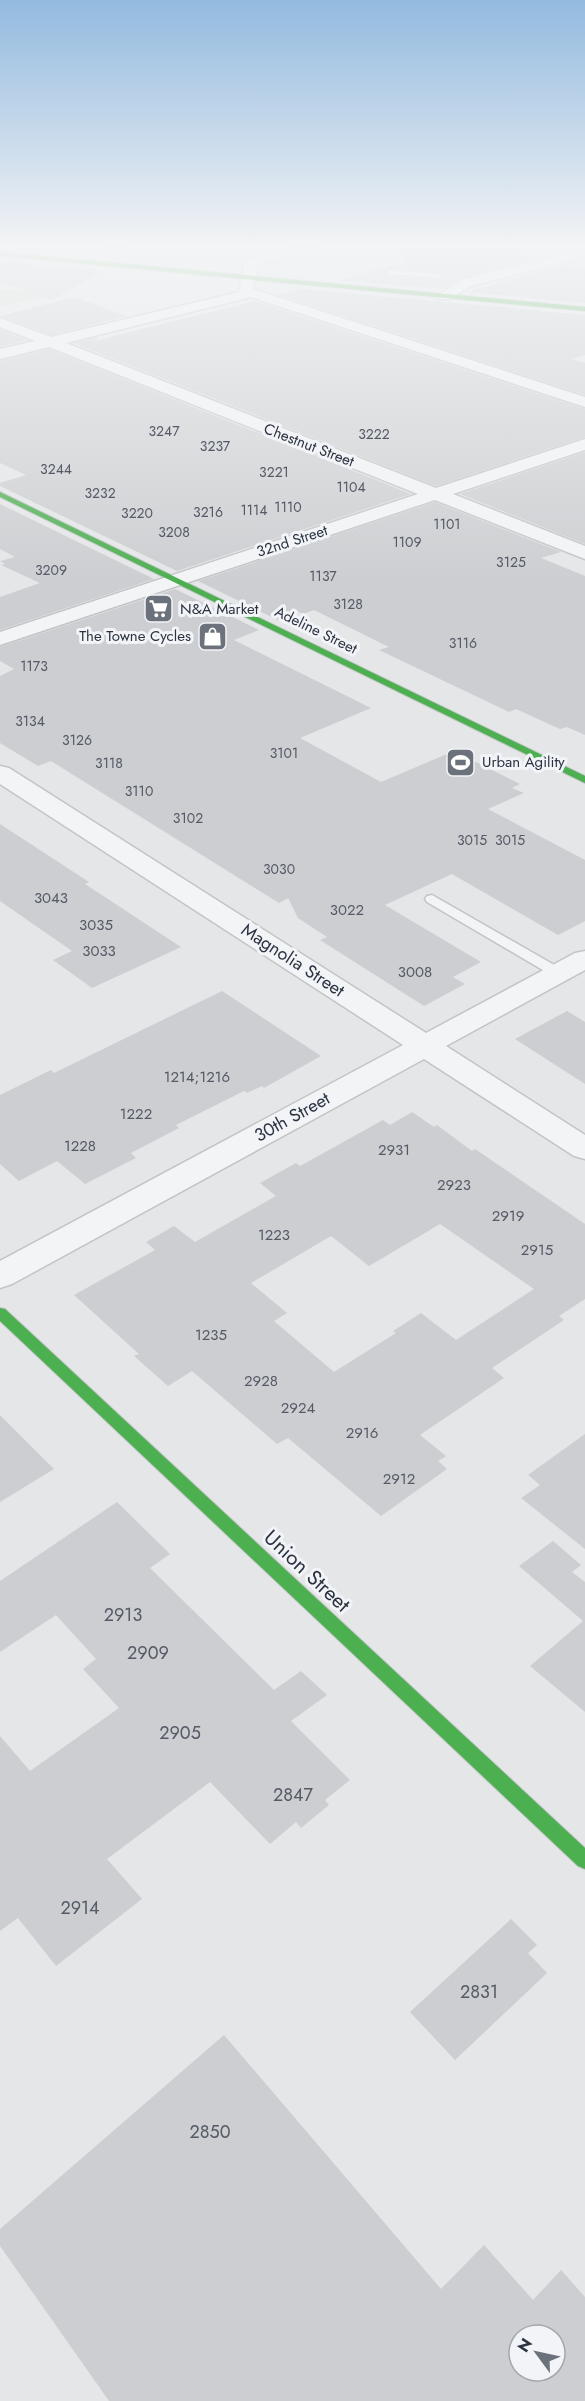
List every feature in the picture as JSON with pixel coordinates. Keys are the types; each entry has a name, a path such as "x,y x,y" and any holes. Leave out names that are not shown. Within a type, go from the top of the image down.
{"main road":[{"name":"Adeline Street","path":"0,494 585,780"},
{"name":"Union Street","path":"0,1313 585,1860"}],"street":[{"name":"Chestnut Street","path":"92,359 585,554"},
{"path":"454,359 585,402"},
{"name":"32nd Street","path":"0,639 585,444"},
{"name":"Magnolia Street","path":"0,773 585,1149"},
{"name":"30th Street","path":"0,1276 572,966"}],"lane":[{"path":"432,899 572,966"}],"building":[{"path":"74,359 411,494 177,571 0,486 0,483 26,475 0,463 0,361"},
{"path":"114,359 432,359 585,409 585,437 436,486"},
{"path":"475,359 571,359 585,363 585,395"},
{"path":"585,452 585,544 460,494"},
{"path":"435,502 561,552 541,558 585,576 585,735 567,727 560,729 516,709 509,712 379,650 389,647 314,610 303,614 296,611 292,618 282,622 198,581"},
{"path":"0,504 154,579 0,630 0,597 40,583 1,565 5,564 0,561 15,557 0,549"},
{"path":"175,589 259,630 234,640 371,708 300,738 381,782 454,751 520,784 512,788 524,793 488,809 585,860 585,921 558,935 452,874 385,905 481,962 453,977 465,984 424,1006 320,940 327,937 298,918 288,898 279,903 51,761 38,766 0,743 0,676 14,669 0,661 0,647"},
{"path":"0,824 89,882 85,884 181,947 92,988 53,960 72,951 0,901"},
{"path":"222,991 321,1056 264,1088 262,1086 247,1093 244,1091 176,1125 179,1128 131,1153 136,1158 85,1184 57,1161 19,1181 0,1164 0,1095 51,1070 54,1073"},
{"path":"567,1011 585,1022 585,1084 515,1039"},
{"path":"412,1112 434,1127 437,1125 472,1151 475,1149 585,1224 585,1299 559,1316 564,1320 492,1368 504,1378 420,1435 446,1456 438,1461 447,1469 381,1516 288,1438 277,1444 192,1371 168,1386 134,1356 139,1354 74,1295 155,1250 146,1242 174,1226 195,1242 276,1196 260,1183 296,1163 300,1166 383,1120 390,1125","holes":["440,1224 534,1289 456,1340 421,1313 393,1331 396,1333 334,1372 274,1321 287,1313 251,1283 331,1236 369,1266"]},
{"path":"0,1415 54,1469 0,1502"},
{"path":"585,1434 585,1549 521,1498 540,1485 528,1475"},
{"path":"117,1502 170,1554 150,1568 274,1690 301,1671 327,1695 291,1721 350,1780 325,1800 329,1805 301,1828 296,1822 270,1844 210,1782 107,1859 142,1899 56,1966 18,1918 0,1931 0,1736 30,1771 119,1708 83,1669 96,1659 56,1615 0,1652 0,1581"},
{"path":"553,1541 581,1565 572,1572 585,1582 585,1712 530,1666 583,1621 519,1566"},
{"path":"511,1919 537,1945 528,1953 547,1973 455,2060 410,2012"},
{"path":"224,2035 441,2289 484,2245 533,2300 561,2270 585,2297 585,2401 109,2401 0,2246 0,2229"}],"traffic: fast":[{"path":"0,494 585,780"},
{"path":"0,1313 585,1860"}],"place":[{"name":"N&A Market","path":"159,609"},
{"name":"The Towne Cycles","path":"212,636"},
{"name":"Urban Agility","path":"461,762"}]}
